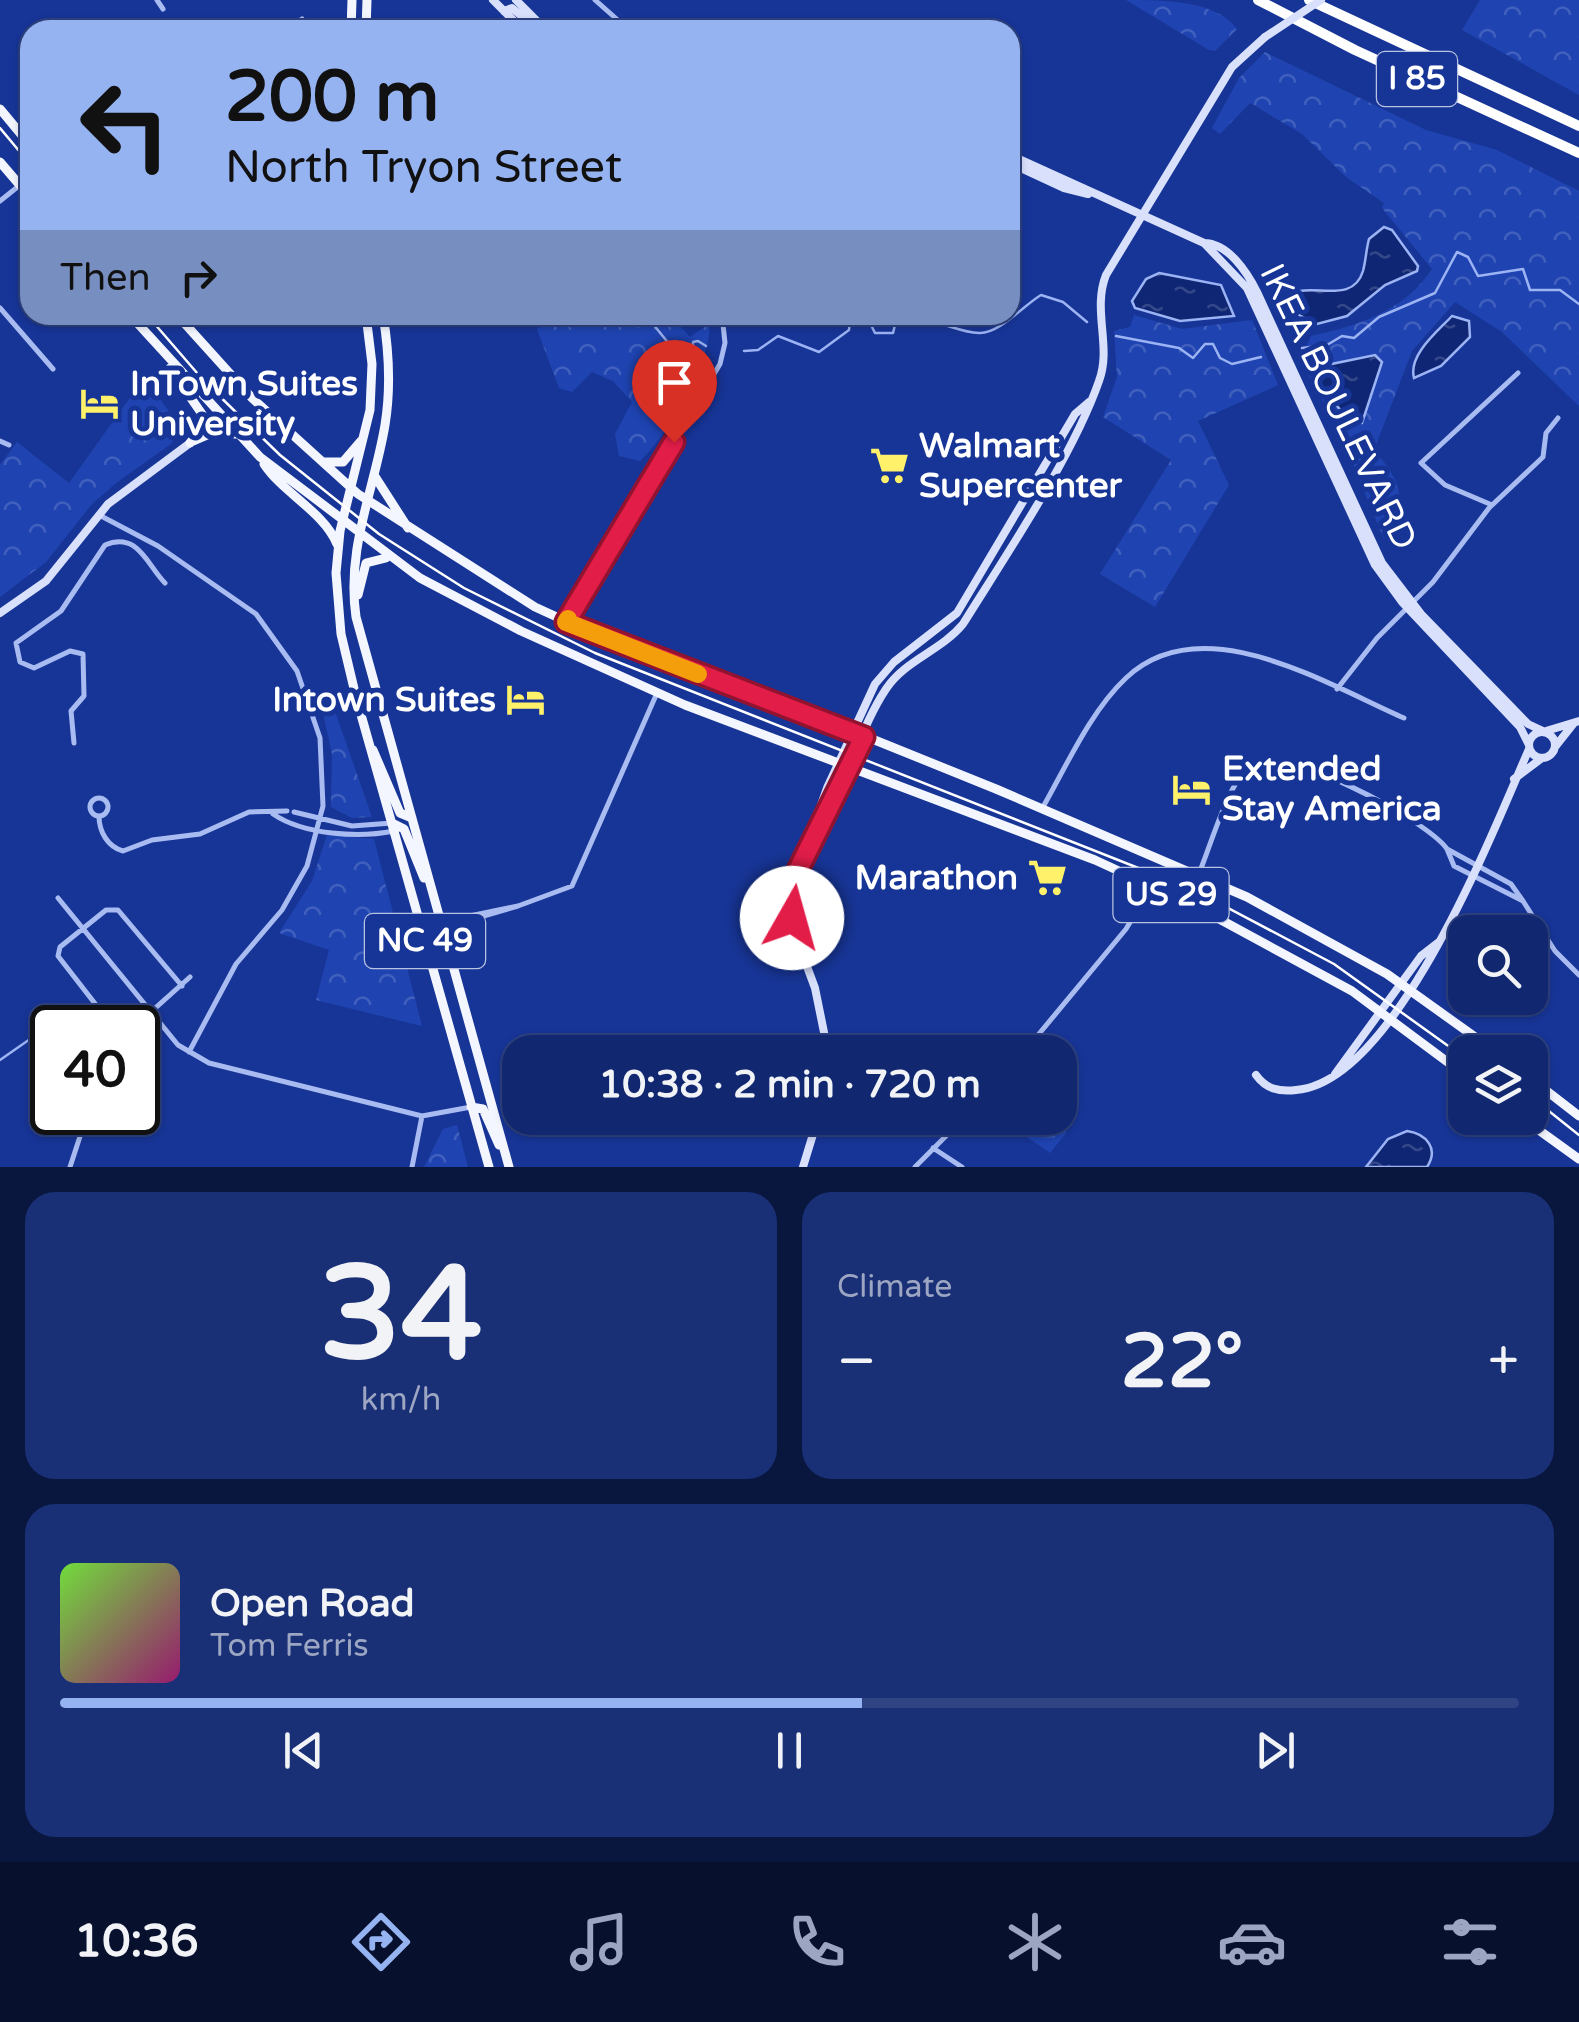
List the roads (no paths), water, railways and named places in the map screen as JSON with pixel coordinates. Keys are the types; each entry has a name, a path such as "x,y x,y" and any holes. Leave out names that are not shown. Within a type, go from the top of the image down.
{"highway":[{"name":"I 85","path":"1258,0 1354,50 1579,153"},
{"name":"I 85","path":"1309,0 1579,126"}],"main road":[{"path":"0,109 20,133"},
{"path":"0,162 20,186"},
{"path":"138,325 260,457 357,533"},
{"path":"185,325 252,398 319,460 413,533"},
{"path":"342,522 367,430 372,377 367,325"},
{"path":"366,500 388,394 384,325"},
{"path":"161,352 183,391 201,410 202,426 190,443"},
{"path":"190,443 220,430 237,435"},
{"path":"319,460 336,464 347,460 367,430"},
{"path":"260,457 280,485 332,532 337,548"},
{"path":"374,472 376,484 413,533"},
{"name":"NC 49","path":"366,500 357,533 356,617 509,1166"},
{"name":"NC 49","path":"342,522 337,548 341,634 489,1167"},
{"name":"US 29","path":"357,533 393,560 460,600 657,692 836,766 1058,846 1152,886 1307,965 1379,1011 1448,1063"},
{"name":"US 29","path":"413,533 566,622 852,732 1198,876 1322,936 1405,987 1472,1035"},
{"path":"356,617 366,563 378,557 393,560"},
{"path":"369,744 380,760 400,814 412,818"},
{"path":"393,827 404,830 435,899"},
{"path":"1548,1092 1579,1116"},
{"path":"472,1107 483,1109 509,1166"},
{"path":"1545,1135 1579,1160"}],"street":[{"path":"157,0 164,9"},
{"path":"493,0 513,20"},
{"path":"516,0 536,20"},
{"path":"595,0 618,20"},
{"path":"818,822 895,678 963,624 1058,463 1103,364 1101,289 1232,67 1264,37 1322,0"},
{"path":"504,11 512,8 526,20"},
{"name":"IKEA BOULEVARD","path":"1020,160 1088,194 1204,243 1248,288 1370,542 1409,605 1523,730 1529,747"},
{"name":"IKEA BOULEVARD","path":"1020,168 1064,188 1088,194"},
{"path":"0,200 20,186"},
{"path":"0,308 53,369"},
{"path":"0,327 8,320"},
{"path":"566,622 720,364 723,325"},
{"path":"1492,505 1450,488 1421,463 1518,373"},
{"path":"825,1035 792,912 795,881 836,766 884,672 958,613 1075,414 1089,402"},
{"path":"1337,689 1492,505 1543,457 1546,433 1558,418"},
{"path":"0,441 9,445"},
{"path":"0,613 46,581 99,514 190,443"},
{"path":"99,514 109,524 158,546 226,590 280,642 304,683 318,726 324,776 319,828 300,880 236,964 189,1052"},
{"path":"74,743 71,711 84,694 82,654 70,651 34,668 20,662 16,643 61,610 112,542 124,542 147,554 165,583"},
{"name":"IKEA BOULEVARD","path":"1409,605 1526,722 1544,731"},
{"path":"1042,809 1112,694 1136,670 1163,656 1192,648 1223,647 1404,718"},
{"path":"442,925 566,892 572,886 657,692"},
{"path":"1256,1075 1273,1089 1293,1091 1312,1088 1352,1066 1439,942 1475,871 1534,734 1576,722"},
{"path":"1514,779 1555,748 1576,722"},
{"path":"1544,731 1554,739 1555,748"},
{"path":"1529,747 1543,758"},
{"path":"1198,876 1240,778 1253,762 1266,758 1380,801 1424,827 1475,871 1511,884 1555,951 1579,976"},
{"path":"99,816 101,833 124,851 152,840 200,834 250,812 290,812 362,827 393,827"},
{"path":"273,814 284,822 364,836 393,827"},
{"path":"1038,1035 1126,929 1152,886"},
{"path":"58,898 145,1005"},
{"path":"96,1005 58,956 60,948 106,910 118,910 182,986"},
{"path":"159,1005 190,976"},
{"path":"1335,1074 1390,997 1405,987"},
{"path":"160,1023 178,1045 208,1063 422,1116 472,1107"},
{"path":"412,1167 422,1116"},
{"path":"70,1167 80,1135"},
{"path":"803,1167 813,1135"},
{"path":"915,1167 946,1135"},
{"path":"933,1148 962,1167"}],"water":[{"path":"1384,227 1392,230 1418,266 1417,271 1385,285 1347,316 1317,324 1295,313 1292,302 1300,291 1336,291 1359,280 1369,239"},
{"path":"1159,273 1221,285 1234,316 1180,321 1135,308 1132,301 1146,279"},
{"path":"1452,316 1469,321 1470,337 1441,366 1414,378 1419,352"},
{"path":"1375,355 1382,362 1362,423 1352,422 1322,390 1317,372 1322,366"},
{"path":"1407,1131 1429,1143 1432,1154 1427,1167 1366,1167 1388,1139"}],"waterway":[{"path":"1302,348 1327,345 1342,336 1354,338 1379,317 1435,293 1457,252 1468,257 1478,276 1523,269 1530,290 1560,290 1579,304"},
{"path":"1020,311 1041,295 1063,302 1087,322"},
{"path":"635,325 646,325"},
{"path":"654,325 674,350 693,351 693,342 698,341 706,346"},
{"path":"744,351 758,350 778,336 819,352 849,330 849,325"},
{"path":"871,325 875,333 893,333 895,325"},
{"path":"944,325 979,333 1001,325"},
{"path":"1116,336 1179,348 1193,358 1205,344 1213,344 1220,358 1232,364 1261,357"},
{"path":"0,1060 30,1039"}],"tram line":[{"path":"0,128 20,152"},
{"path":"156,325 204,381 280,455 379,534 464,588 595,653 1194,890 1334,964 1448,1046"},
{"path":"1548,1110 1579,1135"}],"place":[{"name":"InTown Suites University","path":"100,404"},
{"name":"Walmart Supercenter","path":"889,466"},
{"name":"Intown Suites","path":"526,700"},
{"name":"Extended Stay America","path":"1192,789"},
{"name":"Marathon","path":"1048,878"}]}
